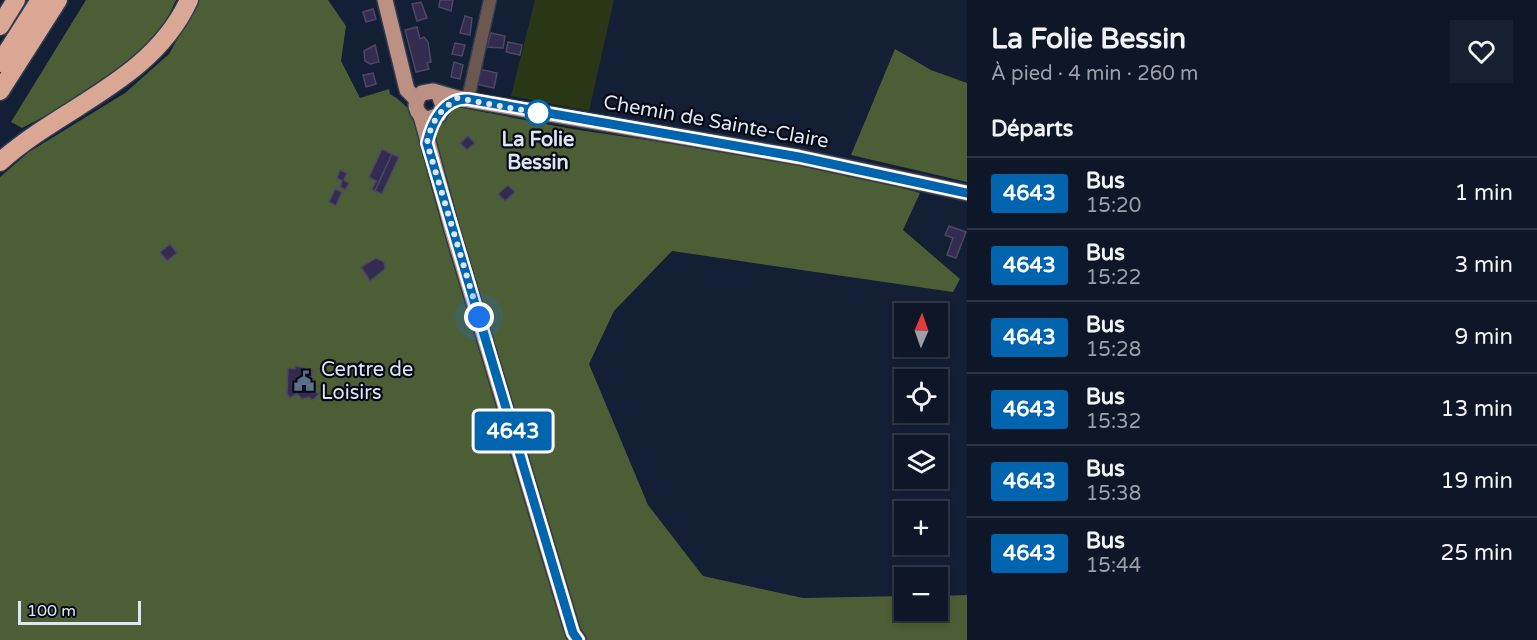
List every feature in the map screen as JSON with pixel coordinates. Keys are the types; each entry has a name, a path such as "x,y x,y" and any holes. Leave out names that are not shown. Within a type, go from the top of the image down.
{"highway":[{"path":"0,26 16,0"},
{"path":"0,63 40,0"},
{"path":"0,91 58,0"},
{"path":"0,162 48,125 141,64 172,31 189,0"},
{"path":"0,104 20,59"}],"main road":[{"path":"385,0 407,90 419,96 433,91 435,109 427,143 573,633 578,640"},
{"path":"419,96 416,108 435,109 462,98"},
{"name":"Chemin de Sainte-Claire","path":"462,98 799,157 967,193"}],"street":[{"path":"462,98 490,0"}],"green space":[{"path":"86,0 176,0 156,36 126,64 72,100 22,128 11,122"},
{"path":"199,0 328,0 346,26 341,61 360,98 389,89 390,94 407,108 432,135 439,119 452,106 572,129 819,165 920,193 903,230 960,279 953,292 672,251 614,311 589,364 648,505 703,576 803,598 894,596 894,621 948,621 948,596 967,595 967,640 0,640 0,177 29,152 125,93 169,54"},
{"path":"535,0 614,0 589,111 511,96"},
{"path":"895,49 931,70 967,83 967,182 851,155"}],"building":[{"path":"440,0 453,0 451,11 439,7"},
{"path":"421,2 427,18 417,21 412,4"},
{"path":"373,9 376,19 366,22 363,12"},
{"path":"465,16 472,18 470,35 460,33"},
{"path":"417,27 420,39 424,37 428,42 431,62 427,63 429,69 416,72 405,30"},
{"path":"491,33 505,36 503,48 487,47"},
{"path":"508,42 522,45 520,55 506,52"},
{"path":"455,43 465,45 462,56 452,54"},
{"path":"375,45 379,62 370,64 365,61 364,51"},
{"path":"454,62 463,65 460,79 451,77"},
{"path":"479,69 497,73 494,88 476,84"},
{"path":"373,73 376,84 366,87 363,75"},
{"path":"468,136 475,143 467,150 460,143"},
{"path":"382,149 392,154 375,191 372,189 376,181 369,177"},
{"path":"392,154 399,157 382,194 375,191"},
{"path":"340,170 347,173 344,180 349,183 345,190 340,187 342,181 337,178"},
{"path":"508,185 515,192 505,201 498,194"},
{"path":"335,189 342,192 336,206 329,202"},
{"path":"949,226 966,232 956,258 947,255 953,238 945,235"},
{"path":"170,244 177,253 167,261 160,252"},
{"path":"376,258 384,262 385,269 370,281 361,267"},
{"path":"296,366 312,370 310,387 314,392 320,393 313,400 309,397 302,399 297,394 290,398 287,394 288,368 295,369"}],"bus line":[{"name":"4643","path":"578,640 573,633 427,143 432,123 436,117 457,98 468,99 799,157 967,193"}],"place":[{"name":"La Folie Bessin","path":"538,113"},
{"name":"Centre de Loisirs","path":"304,381"}],"route":[{"path":"479,317 427,143 432,123 457,98 538,113"}]}
